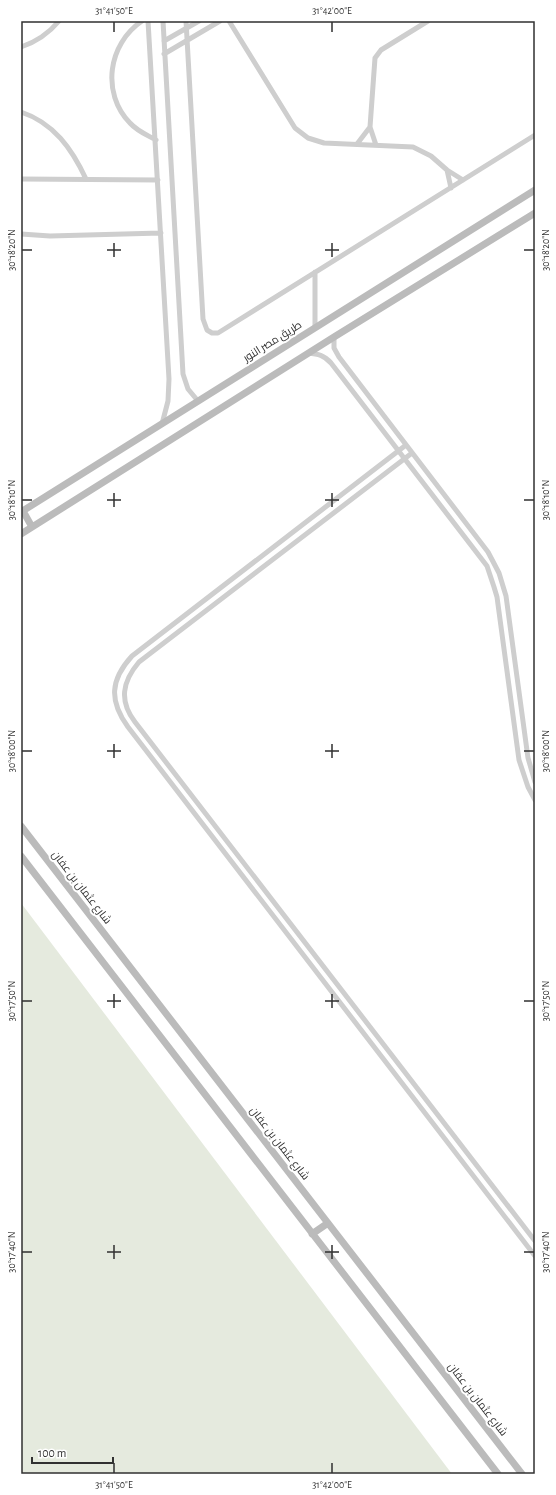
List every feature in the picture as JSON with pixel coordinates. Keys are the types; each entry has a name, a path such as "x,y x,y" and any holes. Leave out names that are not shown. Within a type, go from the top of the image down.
{"main road":[{"name":"طريق مصر النور","path":"22,511 535,190"},
{"path":"21,534 308,353 535,213"},
{"path":"22,511 32,527"},
{"name":"شارع عثمان بن عفان","path":"21,826 522,1474"},
{"path":"21,856 498,1474"},
{"path":"312,1234 328,1223"}],"street":[{"path":"21,47 39,38 54,27 59,21"},
{"path":"142,21 124,37 112,66 111,81 114,96 120,111 130,123 142,133 156,140"},
{"path":"148,21 169,378 168,401 162,424"},
{"path":"163,21 183,374 188,389 198,401"},
{"path":"186,21 203,319 207,330 212,333 218,333 535,135"},
{"path":"164,41 199,21"},
{"path":"164,54 220,21"},
{"path":"229,21 283,110 299,132 308,138 320,142 409,146 419,149 431,156 447,170 463,180"},
{"path":"376,145 370,127 374,63 378,54 386,47 428,21"},
{"path":"21,112 47,126 64,141 77,159 86,180"},
{"path":"357,144 370,127"},
{"path":"447,170 451,188"},
{"path":"21,179 158,180"},
{"path":"21,234 50,236 161,233"},
{"path":"315,272 315,327"},
{"path":"334,337 334,348 339,357 488,552 499,573 506,596 528,758 535,782"},
{"path":"308,353 318,354 331,362 481,557 491,576 496,597 519,760 535,800"},
{"path":"406,445 132,656 121,669 117,678 114,694 115,703 128,727 535,1256"},
{"path":"412,453 139,662 131,670 126,681 124,692 125,703 135,722 535,1241"}],"shaded area":[{"path":"21,903 452,1474 21,1474"}]}
